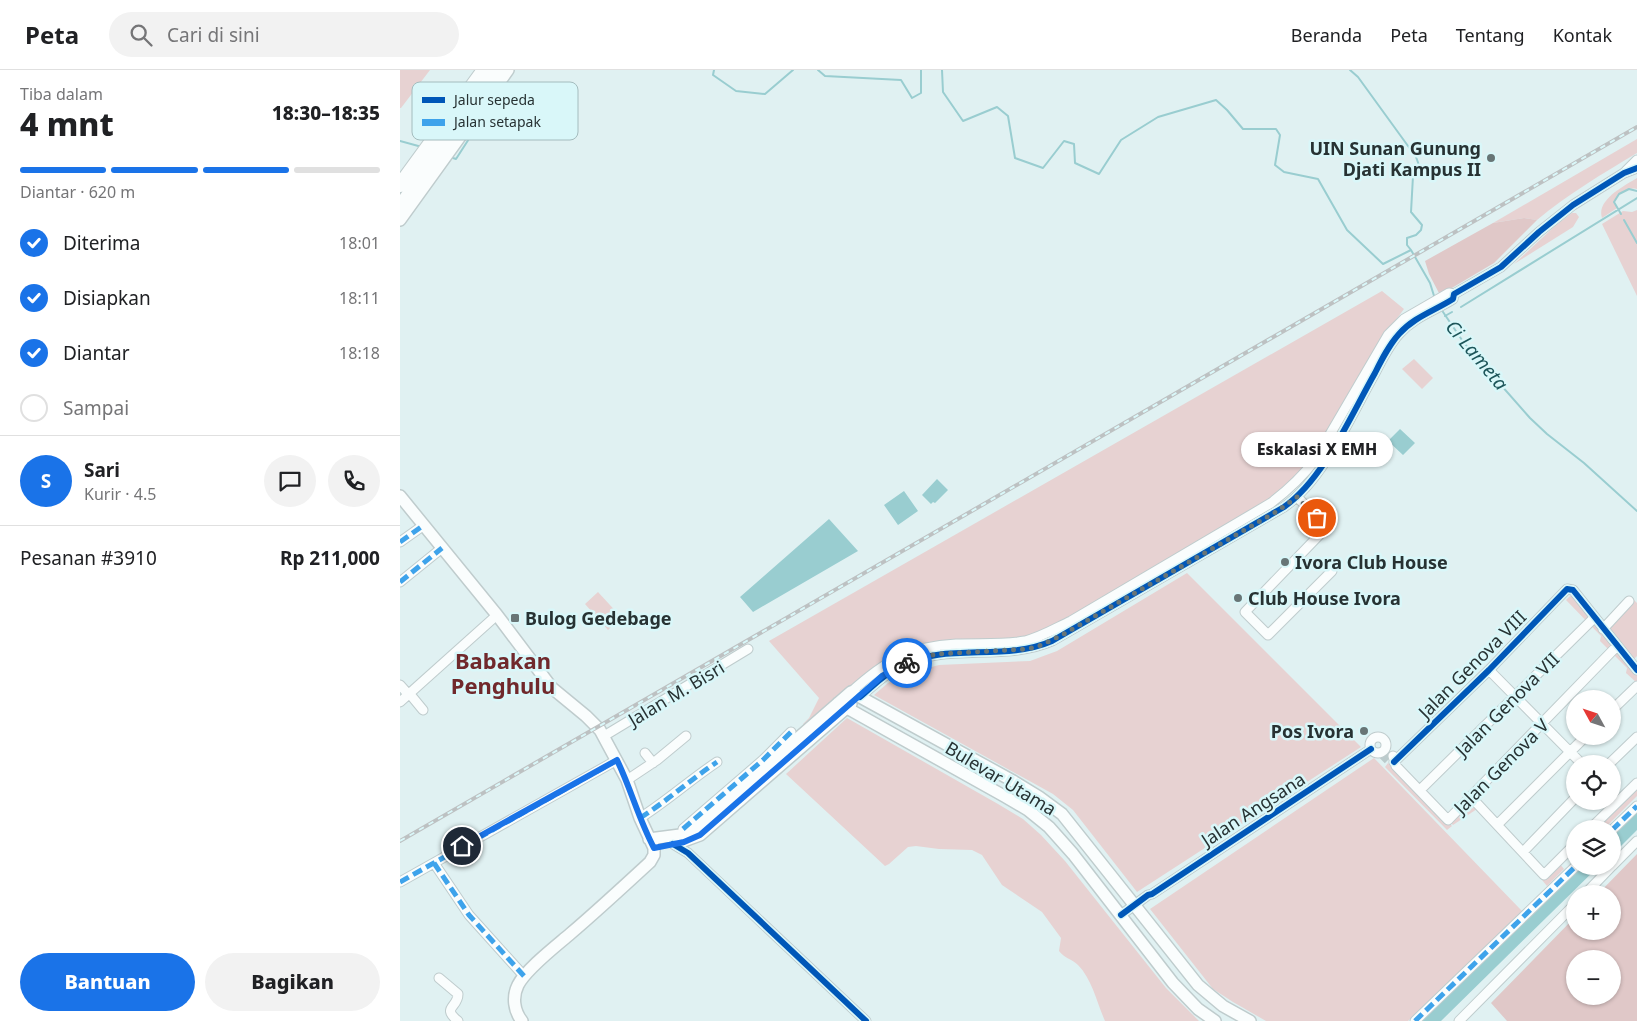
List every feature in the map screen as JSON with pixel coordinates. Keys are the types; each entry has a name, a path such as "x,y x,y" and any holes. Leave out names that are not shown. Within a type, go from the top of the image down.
{"highway":[{"path":"477,82 484,70"},
{"path":"490,82 499,70"},
{"path":"400,185 416,166 444,140"},
{"path":"400,207 416,166"}],"main road":[{"path":"470,82 476,70"},
{"path":"497,82 508,70"},
{"path":"400,220 443,140"},
{"path":"442,143 445,140"},
{"path":"400,174 416,166"},
{"path":"400,496 552,688 597,726 617,760 652,843 654,856 650,862 524,976 518,984 514,998 520,1020"},
{"path":"652,843 673,844 700,835 741,794 855,695"},
{"name":"Bulevar Utama","path":"855,695 1013,781 1039,796 1062,814 1136,904 1198,985 1223,1006 1250,1021"},
{"name":"Bulevar Utama","path":"842,706 1028,810 1049,827 1179,990 1198,1009 1215,1021"},
{"path":"1004,796 1013,781"},
{"path":"652,843 687,833 696,827 716,805 741,794"}],"street":[{"path":"1624,173 1637,160"},
{"path":"855,695 876,670 897,658 918,651 954,644 1024,641 1049,637 1071,620 1237,528 1276,512 1297,497 1311,482 1324,463 1368,377 1384,340 1412,318 1445,299 1449,293 1454,294 1501,267 1559,215 1624,173 1637,168"},
{"path":"1237,528 1286,492 1303,476 1368,377"},
{"path":"1297,497 1327,527 1245,612 1268,635 1332,571"},
{"path":"400,542 424,525"},
{"path":"400,582 442,548"},
{"name":"Jalan Genova VIII","path":"1386,755 1489,670 1567,589 1571,589 1594,618"},
{"path":"1602,629 1629,600"},
{"path":"400,702 496,616"},
{"path":"1594,618 1637,670"},
{"name":"Jalan Genova VII","path":"1420,790 1594,618"},
{"name":"Jalan Genova V","path":"1420,790 1448,820 1617,646"},
{"name":"Jalan M. Bisri","path":"604,736 748,649"},
{"path":"1489,670 1573,755"},
{"path":"400,684 423,710"},
{"path":"1621,701 1637,686"},
{"path":"683,830 716,805 791,732"},
{"path":"626,780 653,763 686,736"},
{"path":"1618,755 1637,737"},
{"path":"1498,824 1577,745"},
{"path":"645,753 653,763"},
{"path":"1386,755 1420,790"},
{"name":"Jalan Angsana","path":"1121,915 1152,894 1386,755"},
{"path":"400,882 617,760"},
{"path":"640,818 669,799 688,782 717,762"},
{"path":"1621,794 1637,783"},
{"path":"1471,796 1544,875 1566,853"},
{"path":"1621,821 1637,806"},
{"path":"1523,852 1566,807"},
{"path":"1598,820 1606,810"},
{"path":"1621,857 1637,841"},
{"path":"673,844 688,853 866,1021"},
{"path":"434,863 469,915 524,976"},
{"path":"1415,1021 1567,875"},
{"path":"1594,885 1603,875"},
{"path":"1459,1021 1566,913"},
{"path":"439,978 458,994 458,999 451,1007 450,1012 458,1021"}],"shaded area":[{"path":"400,70 430,70 421,82 412,82 412,94 400,108"},
{"path":"1637,139 1637,153 1573,193 1537,220 1524,218 1493,223"},
{"path":"1637,178 1637,189 1626,190 1621,193 1614,202 1617,208 1602,218 1601,211 1603,205 1612,194"},
{"path":"1637,210 1637,296 1602,224 1623,211 1632,212"},
{"path":"1572,213 1576,213 1579,217 1573,227 1514,264 1555,226"},
{"path":"1524,218 1537,220 1494,263 1440,295 1429,274 1425,261 1493,223"},
{"path":"1382,291 1404,309 1378,344 1312,458 1300,474 1269,500 1046,630 1024,637 982,640 896,655 874,667 806,727 803,724 809,718 819,698 769,641"},
{"path":"1414,359 1433,378 1422,389 1402,369"},
{"path":"1187,573 1361,747 1137,892 1073,810 1053,794 874,695 888,683 905,674 939,665 1030,661 1057,651"},
{"path":"598,592 621,617 608,630 585,604"},
{"path":"1572,594 1612,647 1637,674 1637,683 1626,673 1627,668 1600,641 1601,636 1566,600"},
{"path":"1634,600 1637,603 1637,656 1631,662 1606,629"},
{"path":"847,718 1023,819 1065,861 1166,988 1199,1021 1105,1021 1087,977 1078,965 1059,951 1061,938 1042,912 1002,885 982,855 972,850 908,847 885,866 786,774"},
{"path":"1374,758 1522,911 1408,1021 1266,1021 1213,989 1150,909"},
{"path":"1388,763 1452,826 1447,830 1385,767"},
{"path":"1637,786 1637,796 1613,820 1603,820 1613,810 1621,810 1621,802"},
{"path":"1470,802 1477,809 1453,825 1449,821"},
{"path":"1637,854 1637,1021 1507,1021 1491,1003 1566,926 1566,940 1621,940 1621,885 1607,885 1617,875 1621,875 1621,870"},
{"path":"1559,863 1564,869 1547,886 1542,880"}],"water":[{"path":"1400,429 1415,443 1403,455 1388,441"},
{"path":"937,479 948,490 935,503 931,504 922,495"},
{"path":"904,491 918,511 898,525 884,505"},
{"path":"829,519 858,551 753,612 740,597"},
{"path":"1637,811 1637,830 1621,846 1621,827"},
{"path":"1571,875 1590,875 1580,885 1566,885 1566,898 1441,1021 1422,1021"}],"waterway":[{"path":"714,70 713,75 736,91 765,94 793,70"},
{"path":"818,70 825,76 901,80 912,98 921,93 921,70"},
{"path":"942,70 943,92 963,121 997,107 1008,116 1015,158 1043,168 1064,141 1074,144 1075,163 1099,174 1121,140 1158,117 1216,100 1243,129 1276,129 1280,135 1275,165 1284,172 1318,179 1347,230 1383,264 1411,250"},
{"name":"Ci Lameta","path":"1350,70 1358,77 1416,157 1420,168 1413,176 1411,212 1422,225 1421,230 1416,235 1407,238 1407,245 1430,283 1435,299"},
{"path":"450,157 456,159 468,140"},
{"path":"400,141 422,147"},
{"path":"1621,214 1614,202 1619,194 1629,189 1637,191"},
{"path":"1461,307 1637,198"},
{"path":"1624,220 1637,243"},
{"name":"Ci Lameta","path":"1441,309 1464,343 1530,418 1637,511"},
{"path":"1445,316 1452,312"}],"tunnel":[{"path":"1383,755 1388,760"}],"railway":[{"path":"400,841 1637,127"}],"marked path":[{"path":"400,542 424,525"},
{"path":"400,582 442,548"},
{"path":"683,829 763,760 791,732"},
{"path":"400,882 617,760"},
{"path":"640,818 717,762"},
{"path":"1621,821 1637,806"},
{"path":"434,863 469,915 524,976"},
{"path":"1415,1021 1567,875"}],"cycle path":[{"path":"860,697 889,673 900,666 918,659 956,653 1015,650 1034,647 1052,641 1284,507 1312,480 1324,463 1336,445 1386,352 1395,338 1405,328 1453,299 1454,294 1501,267 1539,232 1573,205 1624,173 1637,168"},
{"path":"1394,762 1489,670 1567,589 1573,590 1637,670"},
{"path":"1121,915 1148,895 1371,749"},
{"path":"673,844 688,853 866,1021"}],"way so far":[{"path":"907,663 936,654 1028,649 1039,646 1052,641 1276,512 1297,497 1317,518"}],"place":[{"name":"UIN Sunan Gunung Djati Kampus II","path":"1491,158"},
{"name":"Eskalasi X EMH","path":"1317,518"},
{"name":"Ivora Club House","path":"1285,562"},
{"name":"Club House Ivora","path":"1238,598"},
{"name":"Bulog Gedebage","path":"515,618"},
{"name":"Pos Ivora","path":"1364,731"}],"district":[{"name":"Babakan Penghulu","path":"503,672"}],"route":[{"path":"462,846 617,760 654,848 693,839 759,785 882,676 907,663"}]}
